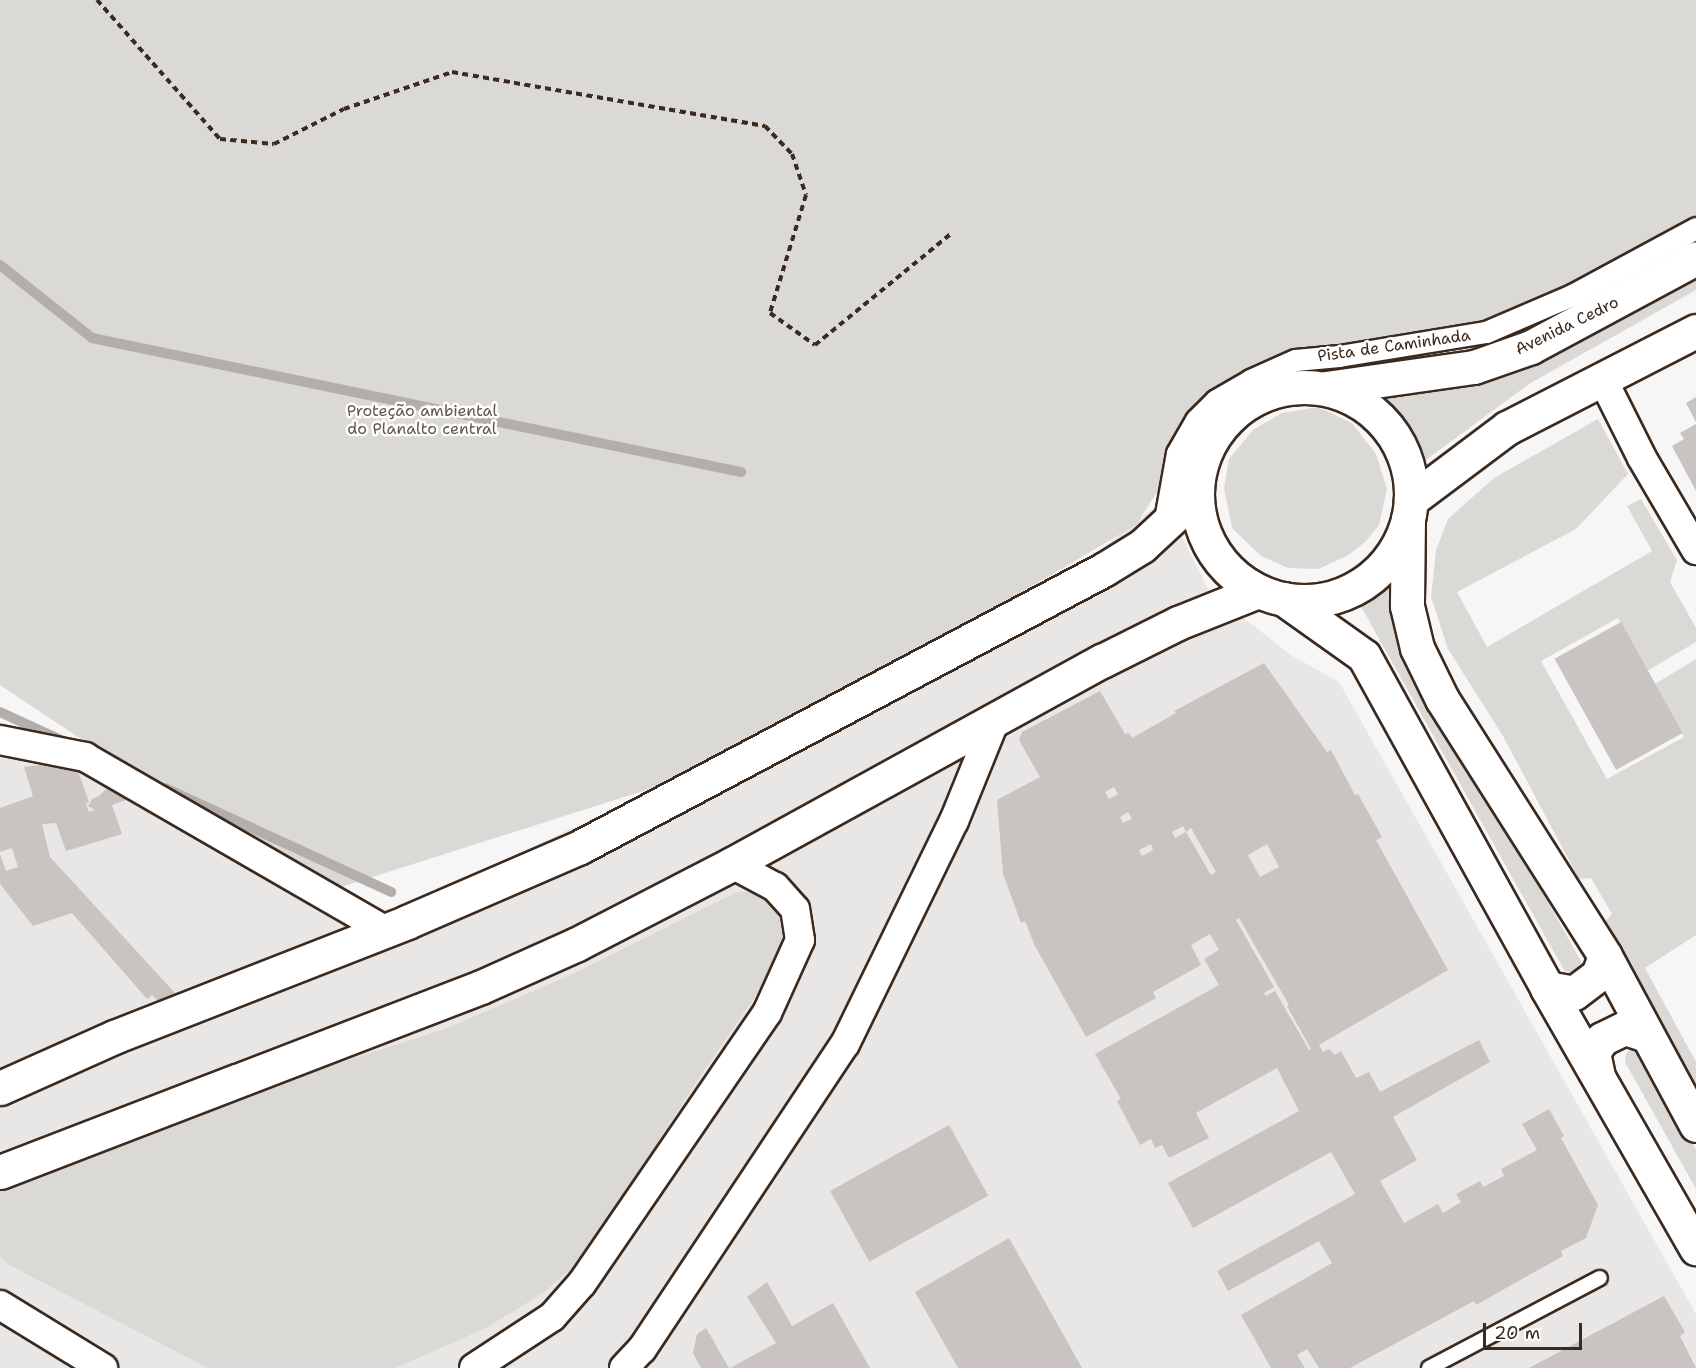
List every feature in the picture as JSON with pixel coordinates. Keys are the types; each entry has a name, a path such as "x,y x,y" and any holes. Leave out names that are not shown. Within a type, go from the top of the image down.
{"street":[{"name":"Pista de Caminhada","path":"1164,525 1177,453 1196,420 1216,400 1250,380 1295,360 1339,356 1486,332 1572,295 1696,228"},
{"name":"Avenida Cedro","path":"1324,388 1474,366 1532,347 1696,258"},
{"path":"0,1172 481,987 577,944 732,864 1178,623 1271,595 1316,600 1348,591 1376,574 1396,549 1410,510 1507,428 1696,331"},
{"path":"1603,380 1642,458 1696,550"},
{"path":"1696,1125 1605,956 1442,699 1417,648 1407,606 1410,510 1407,461 1389,427 1360,402 1324,388 1293,387 1262,394 1234,411 1213,435 1200,464 1196,496 1201,525 1213,552 1233,575 1271,595 1364,656 1547,988 1696,1248"},
{"path":"0,1088 114,1037 385,930 580,847 1103,570 1142,546 1196,496"},
{"path":"624,1368 642,1349 845,1044 954,821 995,720"},
{"path":"0,740 85,757 385,930"},
{"path":"474,1368 552,1317 582,1283 767,1013 800,940 795,909 775,887 732,864"},
{"path":"1547,988 1574,993 1598,975 1605,956"},
{"path":"1598,1076 1593,1052 1602,1038 1625,1028 1646,1035"},
{"path":"0,1305 103,1368"}],"lane":[{"path":"1430,1368 1600,1278"}],"path":[{"path":"97,0 220,139 274,144 344,109 452,72 765,126 792,154 806,195 770,313 816,345 952,233"}],"shaded area":[{"path":"1164,500 1209,591 1291,655 1339,682 1696,1314 1696,1368 0,1368 0,756 72,765 368,923 741,750 1096,553"}],"green space":[{"name":"Proteção ambiental do Planalto central","path":"0,0 1696,0 1696,228 1486,332 1339,356 1216,400 1136,525 886,672 693,775 316,895 0,685"},
{"path":"1696,268 1696,290 1529,384 1419,465 1400,414 1375,395"},
{"path":"1318,407 1352,423 1376,454 1387,489 1379,525 1365,542 1347,556 1318,569 1288,568 1261,556 1232,528 1224,488 1229,459 1253,430 1282,413"},
{"path":"1598,419 1628,474 1576,529 1457,592 1487,647 1652,551 1627,506 1641,499 1677,560 1670,582 1696,628 1696,642 1647,671 1618,618 1541,661 1607,779 1684,737 1655,684 1696,659 1696,935 1645,968 1696,1062 1696,1090 1626,964 1601,925 1612,914 1591,878 1579,879 1503,736 1448,649 1431,597 1436,550 1448,519 1494,478"},
{"path":"1397,567 1442,713 1582,963 1581,968 1570,973 1564,970 1358,601 1383,585"},
{"path":"737,892 753,892 778,910 787,923 787,940 783,956 699,1078 582,1260 543,1293 486,1328 395,1368 208,1368 9,1265 0,1256 0,1177 143,1126 445,1029 571,975"},
{"path":"1638,1046 1696,1150 1696,1189 1625,1062 1626,1054 1631,1047"}],"building":[{"path":"1696,397 1696,422 1686,403"},
{"path":"1696,424 1696,491 1672,446 1684,439 1680,433"},
{"path":"1621,622 1683,733 1616,770 1555,659"},
{"path":"1264,663 1327,752 1331,750 1355,795 1358,794 1382,837 1376,840 1448,970 1319,1045 1323,1052 1329,1049 1335,1055 1341,1051 1356,1078 1369,1072 1380,1092 1479,1040 1490,1062 1393,1117 1417,1160 1380,1181 1404,1223 1438,1204 1443,1213 1461,1202 1456,1194 1480,1181 1483,1187 1504,1176 1501,1169 1537,1150 1522,1124 1549,1109 1564,1136 1561,1138 1598,1205 1586,1238 1561,1251 1563,1256 1476,1305 1474,1301 1350,1368 1319,1368 1307,1349 1297,1355 1305,1368 1271,1368 1241,1315 1332,1263 1319,1241 1228,1291 1217,1271 1355,1194 1331,1152 1193,1228 1168,1183 1299,1111 1277,1068 1196,1113 1209,1138 1169,1158 1162,1145 1155,1148 1151,1139 1140,1145 1117,1101 1121,1099 1095,1054 1219,985 1204,959 1219,950 1210,934 1191,945 1201,965 1153,992 1156,998 1086,1037 1035,946 1025,921 1021,923 1003,874 997,800 1040,777 1019,740 1022,732 1100,691 1125,734 1129,733 1132,738 1176,713 1174,711","holes":["1114,787 1118,794 1109,799 1105,792","1128,812 1132,819 1123,823 1120,817","1183,826 1186,832 1175,838 1172,832","1191,828 1216,872 1211,875 1186,832","1151,844 1153,850 1142,856 1139,850","1267,844 1279,867 1260,877 1248,855","1239,918 1289,1005 1287,1006 1311,1049 1309,1050 1275,991 1266,996 1264,993 1274,987 1236,920"]},
{"path":"55,763 56,766 75,763 89,802 86,804 89,812 95,810 88,806 92,799 99,796 109,786 137,796 112,805 122,834 73,849 66,851 56,823 42,824 50,857 176,994 158,1001 152,995 147,999 72,913 33,926 0,884 0,854 6,871 18,867 12,848 0,852 0,808 33,796 24,767"},
{"path":"949,1125 988,1196 869,1262 830,1191"},
{"path":"1009,1238 1082,1368 958,1368 915,1292"},
{"path":"767,1282 792,1326 833,1303 870,1368 730,1368 776,1343 747,1297"},
{"path":"1664,1296 1685,1332 1680,1336 1696,1368 1529,1368"},
{"path":"706,1328 729,1368 701,1368 693,1353 697,1334"}],"waterway":[{"path":"0,265 92,338 741,472"},
{"path":"0,712 63,741"},
{"path":"165,788 391,892"}]}
